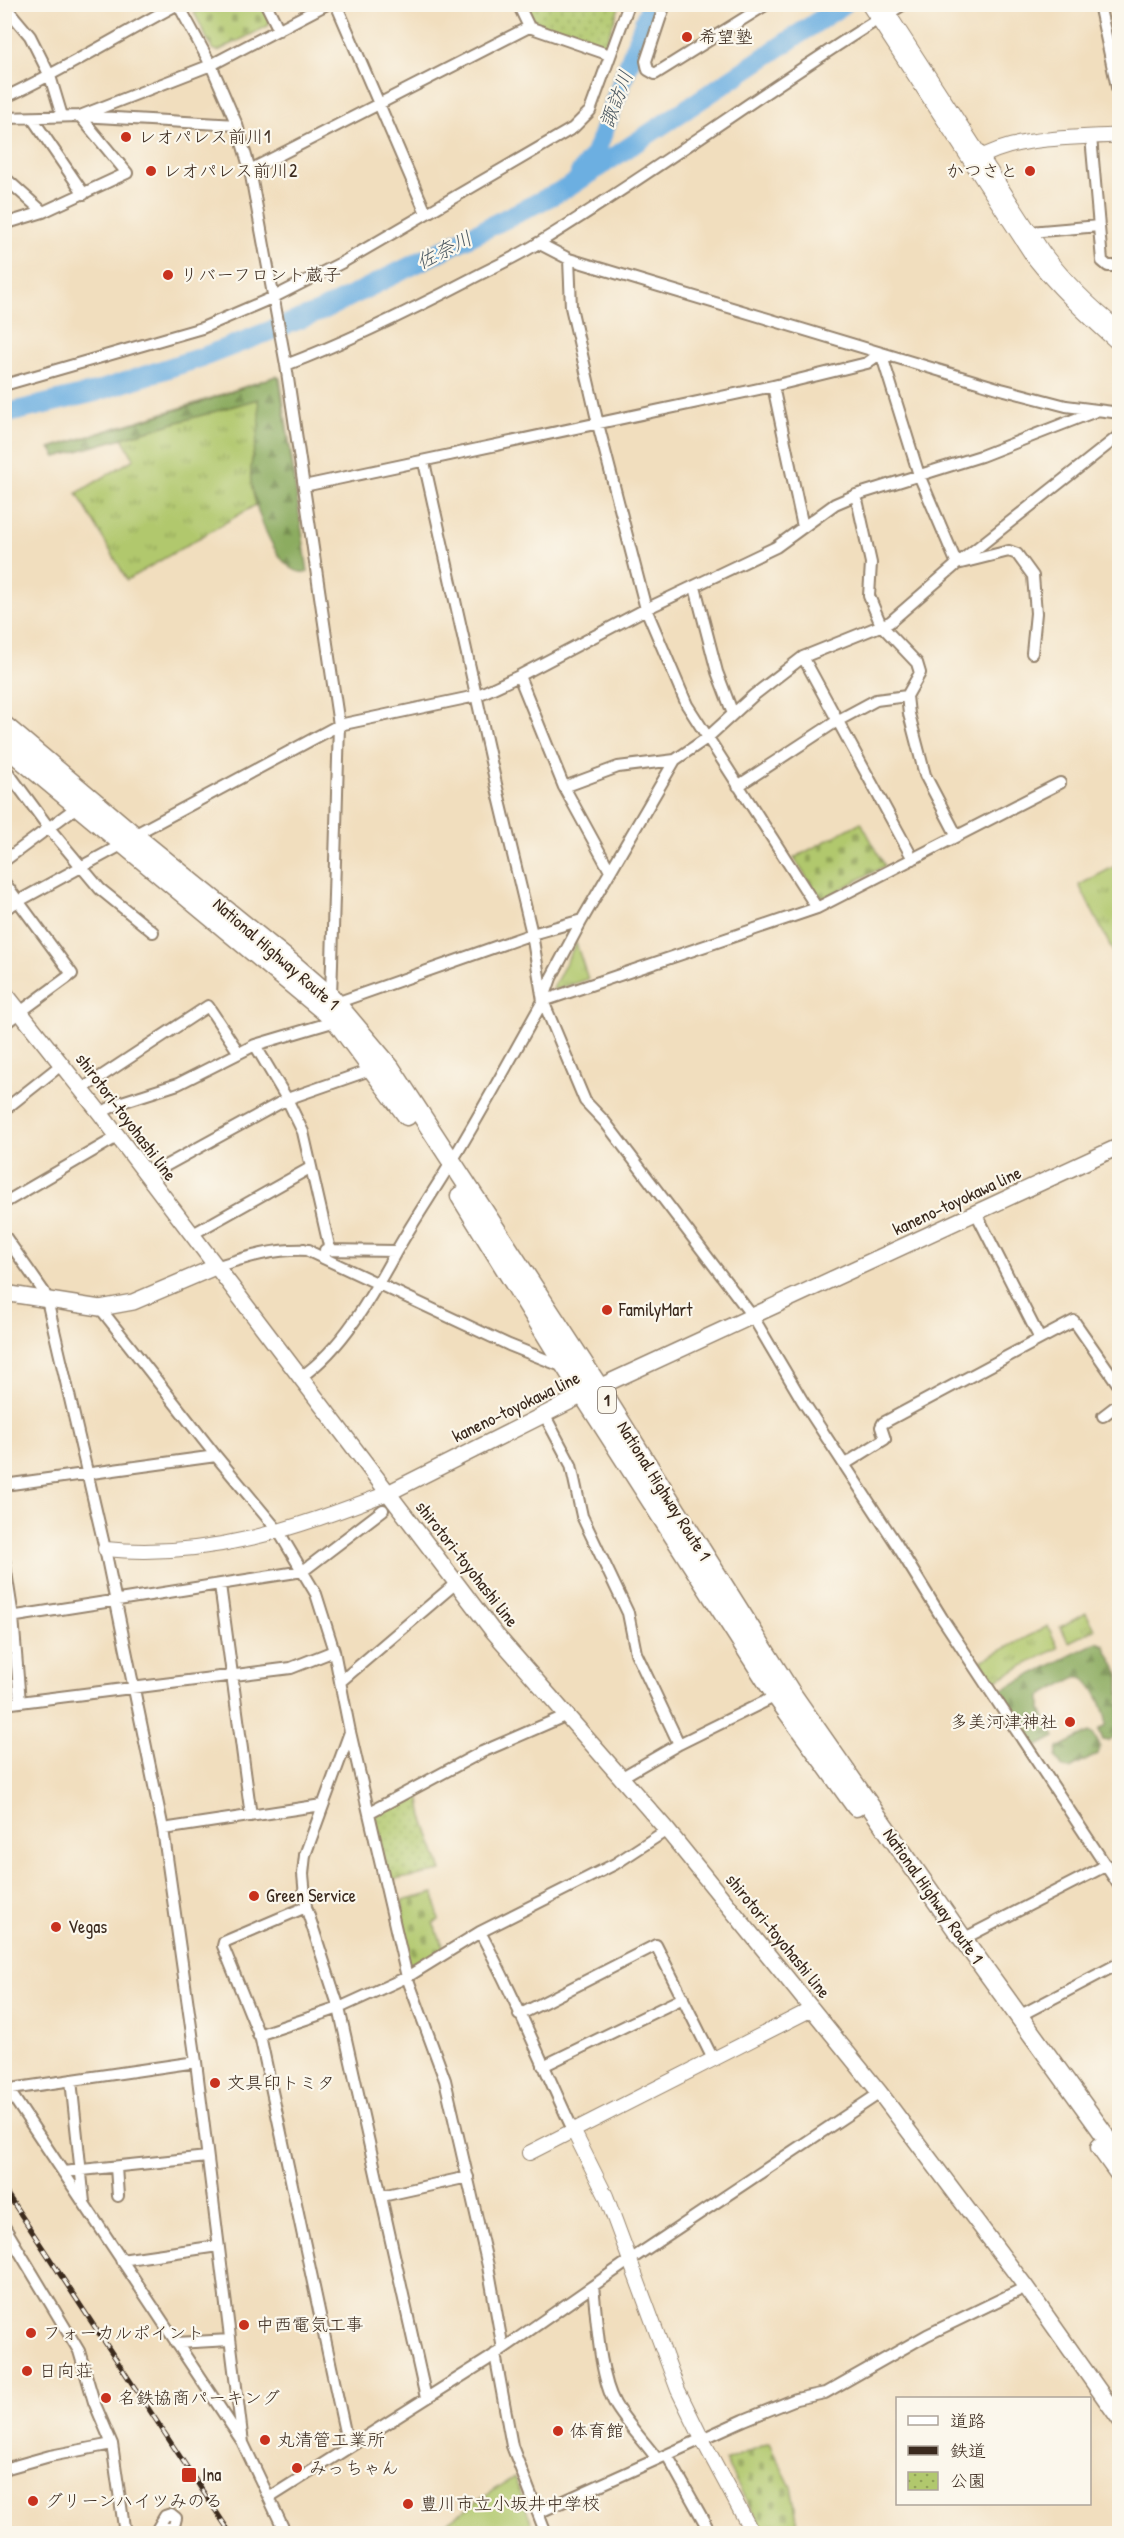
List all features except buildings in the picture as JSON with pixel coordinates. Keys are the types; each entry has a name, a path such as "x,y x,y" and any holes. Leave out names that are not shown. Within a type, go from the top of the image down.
{"highway":[{"name":"National Highway Route 1","path":"4,725 128,840 336,1021 448,1167 591,1391 792,1694 963,1939 1119,2156"},
{"name":"National Highway Route 1","path":"4,745 78,806 128,840 294,965 333,1000 390,1067 567,1368 591,1391 776,1696 1119,2175"}],"main road":[{"name":"shirotori-toyohashi line","path":"4,992 82,1089 215,1267"},
{"name":"kaneno-toyokawa line","path":"388,1493 591,1391 1119,1146"},
{"path":"4,1293 100,1308 133,1302 215,1267 388,1493"},
{"name":"shirotori-toyohashi line","path":"388,1493 492,1630 667,1830 880,2093 1026,2287 1119,2420"}],"street":[{"path":"4,98 50,76 178,4 211,65 237,125 250,170 286,363 339,725 333,1000 531,934 582,920"},
{"path":"266,4 279,30"},
{"path":"80,116 211,65 327,4"},
{"path":"336,4 426,213"},
{"path":"518,4 529,27 610,55"},
{"path":"4,385 202,328 274,300 580,123 590,111 629,4"},
{"path":"665,4 646,61 648,70 655,74 766,4"},
{"path":"286,363 341,344 538,243 616,194 879,11 904,4"},
{"path":"1099,4 1119,101"},
{"path":"4,5 30,36 50,76 62,116"},
{"path":"879,11 1055,285 1119,345"},
{"path":"250,170 529,27"},
{"path":"4,224 42,212 127,173 80,116"},
{"path":"4,118 80,116 237,125"},
{"path":"32,118 84,194"},
{"path":"975,160 1004,147 1119,135"},
{"path":"1091,137 1102,261 1108,266 1119,266"},
{"path":"975,160 1058,272 1096,311 1119,330"},
{"path":"4,177 42,212"},
{"path":"1030,232 1099,226"},
{"path":"538,243 569,259 1001,389 1096,411 1119,413"},
{"path":"569,259 571,307 598,424 646,609 687,705 817,908"},
{"path":"304,486 773,386 867,363 881,353"},
{"path":"881,353 919,475 957,564"},
{"path":"773,386 803,526"},
{"path":"4,909 339,725 476,696 646,609 776,547 835,504 856,495 981,456 1096,411"},
{"path":"301,1377 319,1364 379,1285 396,1251 448,1167 543,1001 551,978 582,920 675,760 707,738 803,657 890,622 957,564 1119,435"},
{"path":"424,462 531,934 543,1001 585,1101 604,1122 753,1317 802,1400 1057,1794 1107,1865 1119,1887"},
{"path":"856,495 871,562 868,596 881,625 917,663 920,673 907,696 909,714 925,775 957,836"},
{"path":"957,564 1009,551 1017,554 1033,576 1036,613 1032,653"},
{"path":"695,587 717,672 733,714"},
{"path":"803,657 913,859"},
{"path":"519,676 564,787 609,871"},
{"path":"738,786 837,721 876,700 907,696"},
{"path":"564,787 618,767 675,760"},
{"path":"4,767 49,828 100,889 153,932"},
{"path":"543,1001 817,908 1060,783"},
{"path":"4,861 78,806"},
{"path":"4,882 72,974 4,1024"},
{"path":"82,1089 208,1005 239,1053"},
{"path":"100,1113 122,1102 178,1084 255,1045 336,1021"},
{"path":"255,1045 303,1132 330,1250"},
{"path":"4,1110 61,1065"},
{"path":"147,1176 287,1100 373,1069"},
{"path":"4,1203 117,1137"},
{"path":"191,1235 310,1168"},
{"path":"976,1213 1040,1339"},
{"path":"4,1235 44,1292 47,1300 105,1549 163,1829 196,2062 243,2443"},
{"path":"215,1267 270,1251 303,1249 396,1251"},
{"path":"303,1249 509,1345 567,1368"},
{"path":"100,1308 279,1532 316,1594 334,1651 350,1732 407,1977 445,2080 468,2177 488,2266 512,2446 540,2512 546,2534"},
{"path":"845,1464 885,1439 881,1427 883,1423 1074,1321 1119,1387"},
{"path":"1102,1416 1119,1403"},
{"path":"544,1414 571,1465 582,1516 628,1612 636,1653 679,1744"},
{"path":"4,1485 216,1456"},
{"path":"105,1549 196,1549 279,1532 388,1493"},
{"path":"9,1618 303,1571 383,1510"},
{"path":"4,1559 20,1702"},
{"path":"340,1682 456,1583"},
{"path":"220,1585 251,1816"},
{"path":"4,1704 291,1668 334,1651"},
{"path":"622,1777 679,1744 776,1696"},
{"path":"370,1812 482,1752 567,1715"},
{"path":"350,1732 305,1855 303,1874 306,1907 339,2008 426,2398"},
{"path":"163,1829 322,1805"},
{"path":"258,2035 339,2008 407,1977 480,1932 615,1864 667,1830"},
{"path":"963,1939 1107,1865"},
{"path":"306,1907 224,1942 223,1946 258,2035 348,2446"},
{"path":"480,1932 503,1974 543,2066 606,2196 678,2390 753,2534"},
{"path":"519,2014 656,1945 714,2059"},
{"path":"1019,2016 1119,1963"},
{"path":"543,2066 683,1998"},
{"path":"529,2153 812,2009"},
{"path":"196,2062 6,2089 243,2443 286,2534"},
{"path":"70,2080 84,2204"},
{"path":"269,2498 499,2351 630,2260 880,2093"},
{"path":"63,2172 207,2157"},
{"path":"116,2167 118,2196"},
{"path":"382,2196 468,2177"},
{"path":"4,2226 79,2351 94,2402 112,2444 125,2534"},
{"path":"121,2260 219,2246"},
{"path":"593,2286 600,2342 608,2385 614,2402 662,2457 711,2534"},
{"path":"540,2512 796,2399 825,2393 927,2335 1026,2287"},
{"path":"176,2343 230,2340"},
{"path":"4,2469 50,2456 112,2444"}],"green space":[{"path":"210,5 262,5 270,21 268,26 218,51 212,49 194,12"},
{"path":"525,5 620,5 605,45 601,47 535,23"},
{"path":"276,376 280,378 295,482 127,580 77,493 134,459 122,438 56,457 50,448"},
{"path":"276,376 279,378 308,572 297,571 286,564 269,538 257,507 251,475 259,427 258,399 56,457 51,448 197,404"},
{"path":"861,822 885,866 824,898 818,896 794,858"},
{"path":"1119,864 1119,963 1079,885"},
{"path":"576,943 588,979 554,990 553,988"},
{"path":"1086,1613 1095,1629 1069,1642 1060,1627"},
{"path":"1048,1626 1058,1648 994,1681 981,1661"},
{"path":"1097,1642 1104,1645 1119,1674 1119,1735 1109,1741 1103,1740 1099,1730 1106,1725 1102,1706 1087,1681 1082,1677 1076,1677 1041,1696 1041,1710 1055,1737 1036,1747 1001,1690"},
{"path":"1090,1732 1100,1746 1098,1754 1070,1769 1063,1768 1056,1757 1058,1748"},
{"path":"418,1790 423,1817 442,1871 389,1881 375,1816 377,1812"},
{"path":"434,1893 439,1920 433,1923 446,1952 412,1970 408,1968 396,1913 403,1910 402,1901"},
{"path":"769,2443 791,2487 798,2524 787,2528 788,2533 764,2533 725,2461"},
{"path":"514,2477 534,2533 431,2533"}],"waterway":[{"name":"諏訪川","path":"580,173 595,154 651,4"},
{"name":"佐奈川","path":"4,414 95,392 208,355 321,311 569,187 844,4"}],"railway":[{"path":"4,2189 231,2534"}],"place":[{"name":"希望塾","path":"687,37"},
{"name":"レオパレス前川1","path":"126,137"},
{"name":"レオパレス前川2","path":"151,171"},
{"name":"かつさと","path":"1030,171"},
{"name":"リバーフロント蔵子","path":"168,275"},
{"name":"FamilyMart","path":"607,1310"},
{"name":"多美河津神社","path":"1070,1722"},
{"name":"Green Service","path":"254,1896"},
{"name":"Vegas","path":"56,1927"},
{"name":"文具印トミタ","path":"215,2083"},
{"name":"中西電気工事","path":"244,2325"},
{"name":"フォーカルポイント","path":"31,2333"},
{"name":"日向荘","path":"27,2371"},
{"name":"名鉄協商パーキング","path":"106,2398"},
{"name":"体育館","path":"558,2431"},
{"name":"丸清管工業所","path":"265,2440"},
{"name":"みっちゃん","path":"297,2468"},
{"name":"Ina","path":"189,2475"},
{"name":"グリーンハイツみのる","path":"33,2501"},
{"name":"豊川市立小坂井中学校","path":"408,2504"}]}
